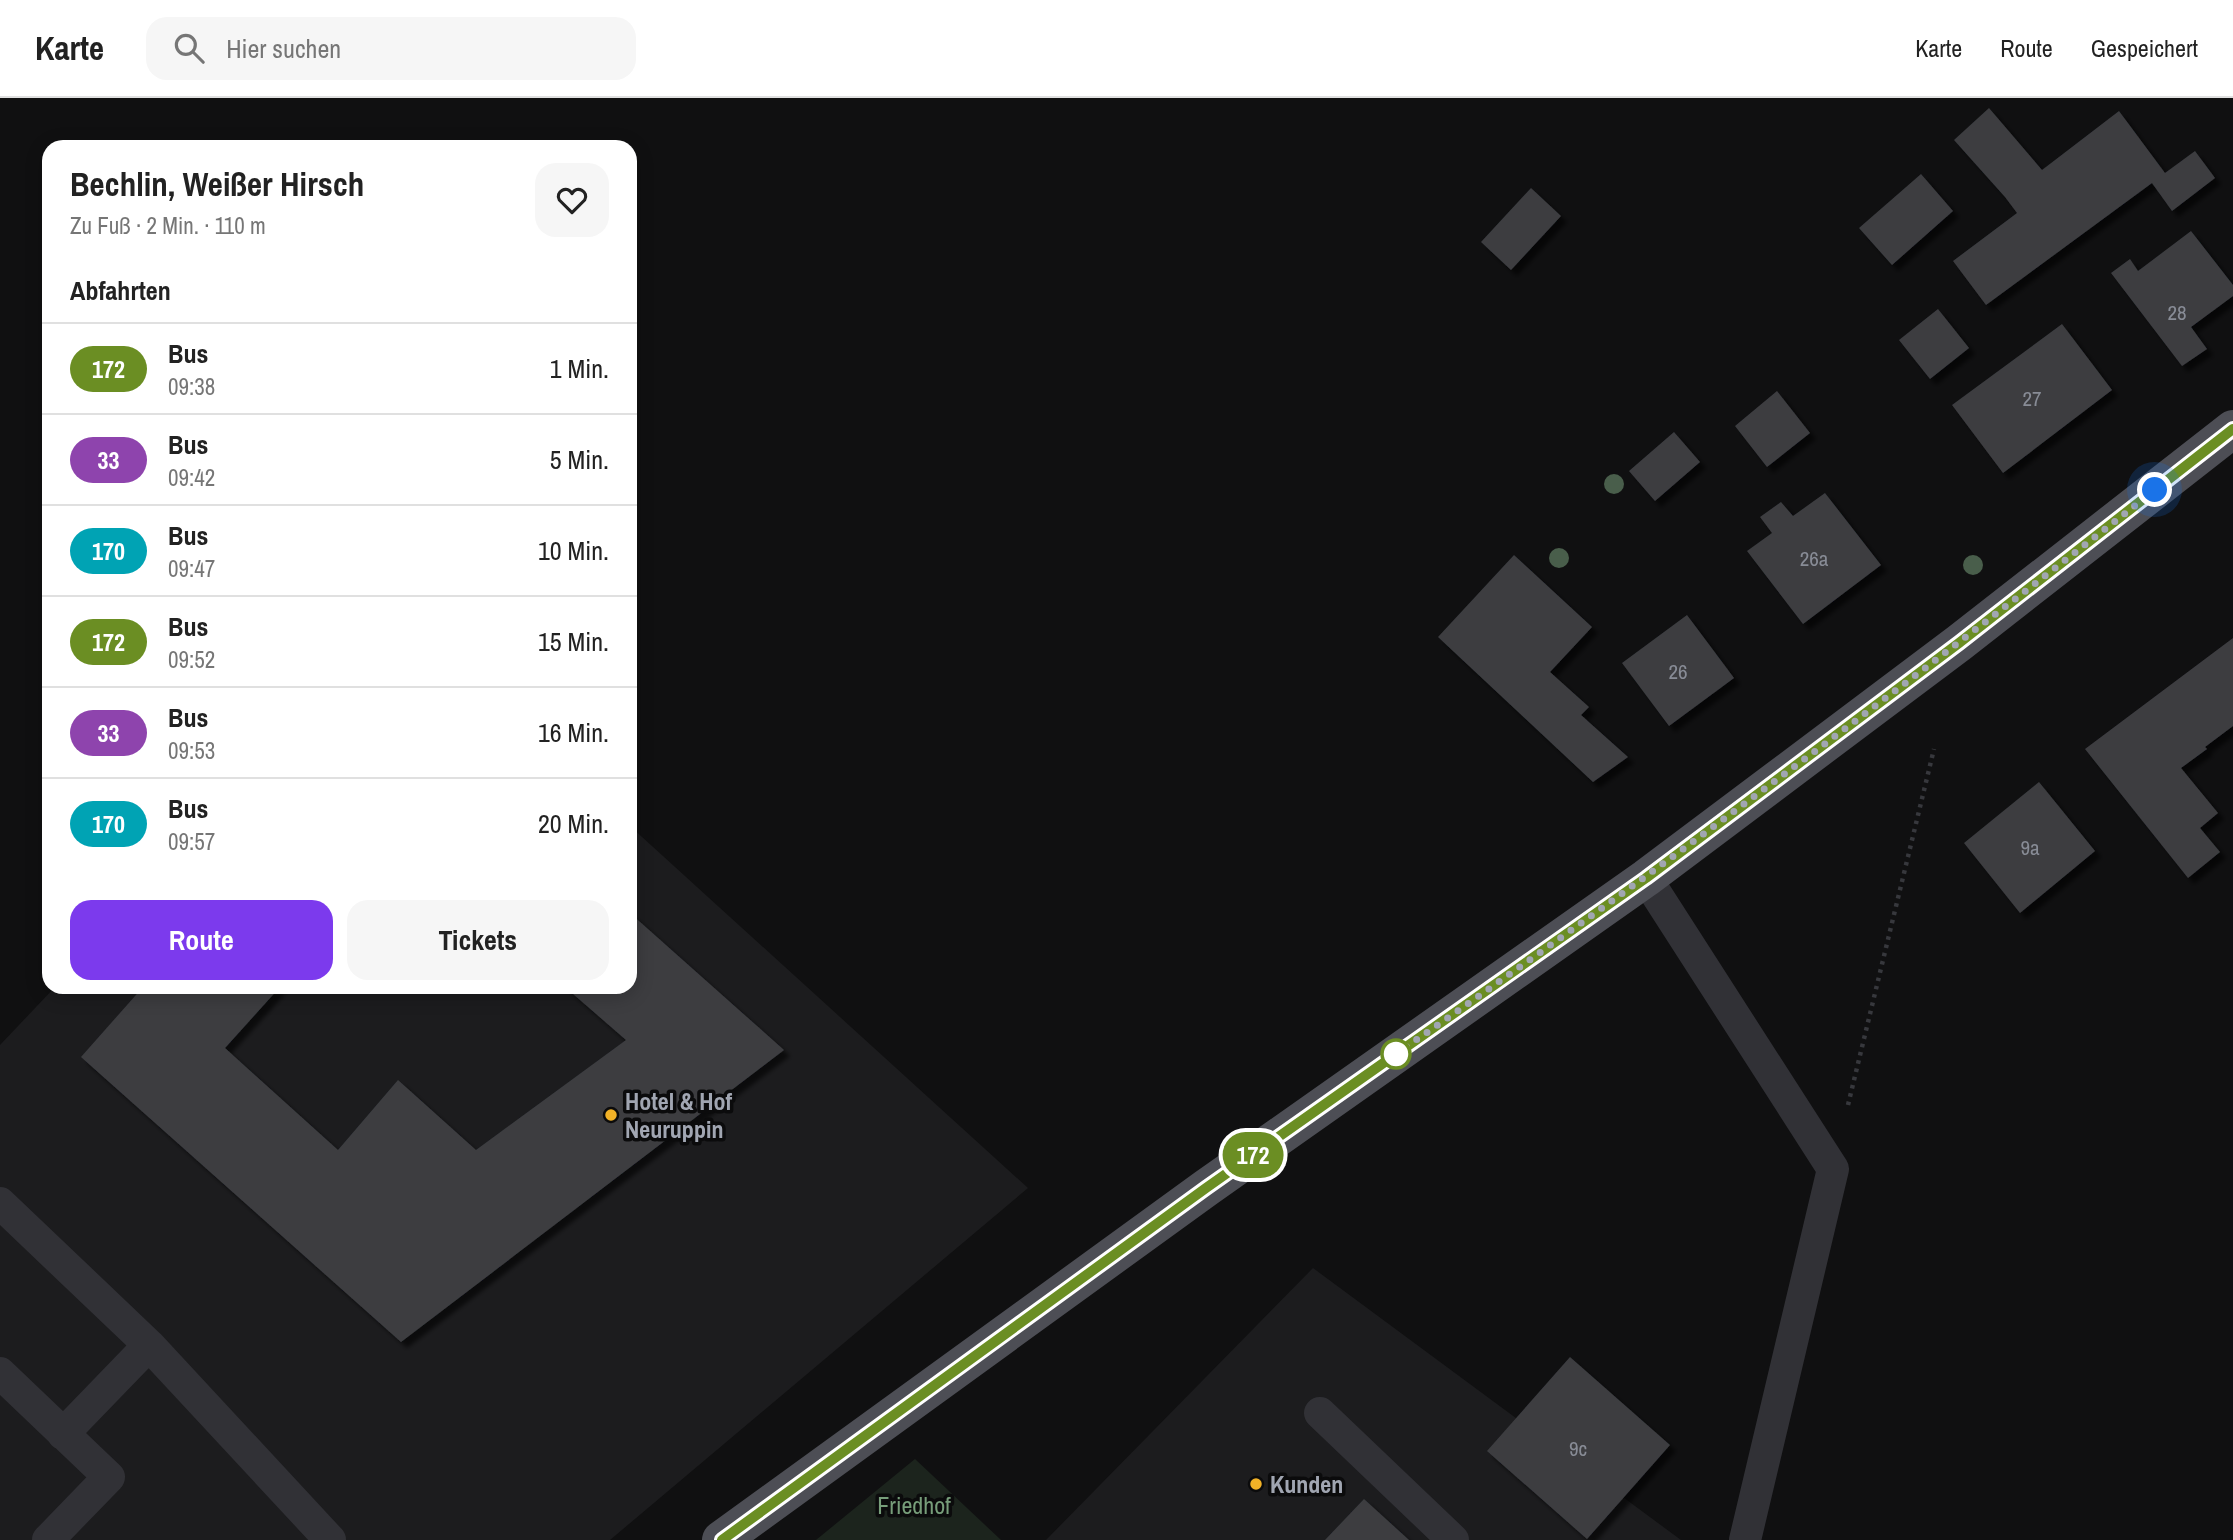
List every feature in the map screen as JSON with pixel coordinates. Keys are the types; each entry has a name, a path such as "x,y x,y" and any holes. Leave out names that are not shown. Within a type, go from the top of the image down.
{"main road":[{"path":"722,1540 1206,1188 1646,878 1959,643 2233,429"}],"lane":[{"path":"1646,878 1833,1169 1745,1540"},
{"path":"0,1203 149,1345 330,1540"},
{"path":"63,1434 149,1345"},
{"path":"0,1373 109,1477 48,1540"},
{"path":"1320,1413 1453,1540"}],"path":[{"path":"1833,1169 1934,749"}],"shaded area":[{"path":"637,832 1028,1188 610,1540 0,1540 0,1045 48,994 637,994"},
{"path":"1313,1268 1681,1540 1046,1540"}],"green space":[{"name":"Friedhof","path":"915,1459 1001,1540 816,1540"}],"building":[{"path":"1989,108 2042,170 2119,111 2165,173 2195,151 2215,178 2172,211 2152,183 1986,305 1953,261 2017,213 1954,140"},
{"path":"1921,174 1953,211 1892,265 1859,228"},
{"path":"1531,188 1561,216 1511,270 1481,242"},
{"path":"2191,231 2233,285 2233,296 2191,327 2207,349 2182,366 2111,273 2130,259 2138,271"},
{"path":"1938,309 1969,348 1930,379 1899,340"},
{"path":"2062,324 2112,390 2003,473 1952,405"},
{"path":"1777,391 1810,433 1767,467 1735,426"},
{"path":"1674,432 1700,462 1655,501 1629,471"},
{"path":"1825,493 1881,565 1803,624 1747,551 1772,533 1760,517 1781,502 1793,516"},
{"path":"1514,555 1592,627 1550,672 1589,707 1581,715 1628,757 1593,782 1438,637"},
{"path":"1687,615 1734,678 1669,726 1622,663"},
{"path":"2233,638 2233,726 2181,768 2218,813 2200,828 2220,852 2188,878 2085,749"},
{"path":"2039,782 2095,851 2020,913 1964,843"},
{"name":"Hotel & Hof Neuruppin","path":"637,919 784,1050 401,1342 81,1057 137,994 274,994 225,1048 338,1150 398,1080 476,1150 626,1040 573,994 637,994"},
{"path":"1570,1357 1670,1445 1587,1539 1487,1451"},
{"path":"1364,1499 1409,1540 1325,1540"}],"bus line":[{"name":"172","path":"722,1540 1206,1188 1646,878 1959,643 2233,429"}],"place":[{"name":"Hotel & Hof Neuruppin","path":"611,1115"},
{"name":"Kunden","path":"1256,1484"}],"route":[{"path":"1396,1054 1646,878 1959,643 2155,490"}]}
